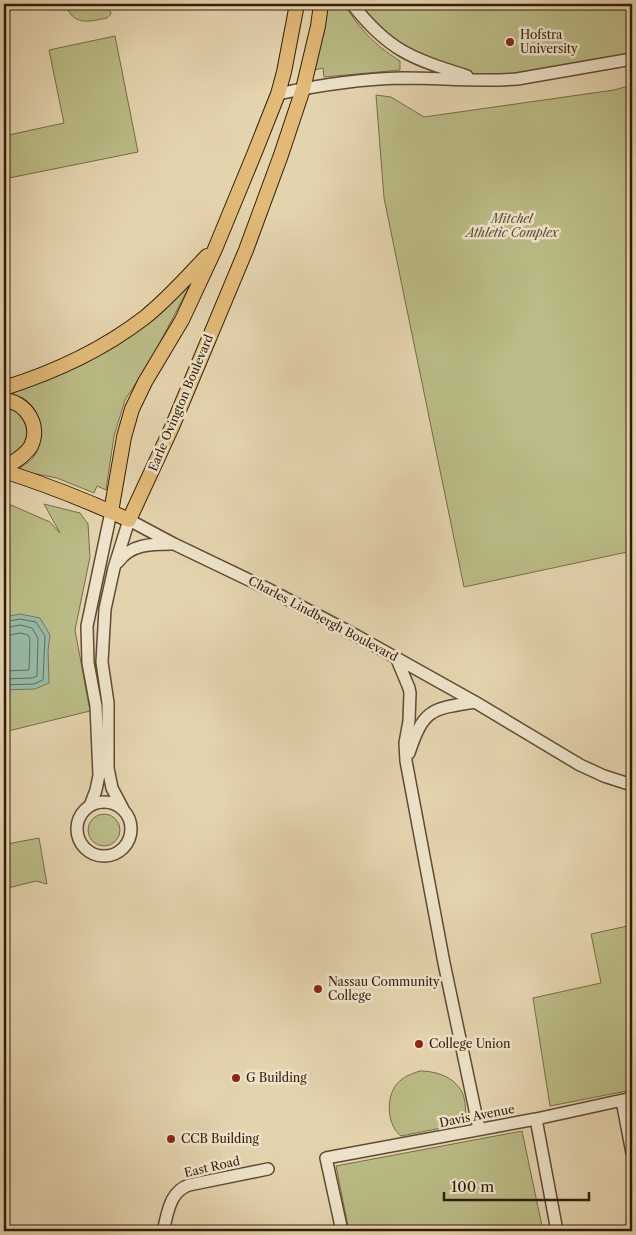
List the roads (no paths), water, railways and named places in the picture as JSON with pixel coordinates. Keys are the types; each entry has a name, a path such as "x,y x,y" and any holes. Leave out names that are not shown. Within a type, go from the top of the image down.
{"main road":[{"path":"111,512 124,437 132,409 145,382 182,320 215,249 278,94 297,4"},
{"name":"Earle Ovington Boulevard","path":"129,520 172,427 246,250 281,154 302,88 318,26 321,4"},
{"path":"4,388 64,367 108,343 160,304 215,249"},
{"path":"4,400 16,402 26,410 32,420 34,429 30,447 4,470"},
{"name":"Charles Lindbergh Boulevard","path":"4,470 44,484 129,520"}],"street":[{"path":"352,4 383,38 402,52 431,65 478,80"},
{"path":"278,94 302,88 367,80 402,78 517,79 632,58"},
{"path":"90,806 99,775 96,706 88,663 87,626 111,512"},
{"name":"Charles Lindbergh Boulevard","path":"129,520 270,590 396,658 475,702 580,765 604,776 632,785"},
{"name":"Earle Ovington Boulevard","path":"123,809 112,788 108,768 108,703 102,662 105,609 114,568 129,520"},
{"path":"114,568 128,552 139,546 174,544"},
{"path":"396,658 409,688 409,721 405,743 406,761 440,942 479,1129"},
{"path":"406,761 422,721 435,710 475,702"},
{"path":"98,802 116,804 123,809 129,818 131,826 129,842 118,853 102,857 92,854 79,841 76,832 80,816 90,806 98,802"},
{"path":"627,1099 632,1154"},
{"name":"Davis Avenue","path":"342,1231 326,1158 536,1119 627,1099"},
{"path":"536,1119 557,1231"},
{"name":"East Road","path":"163,1231 172,1199 181,1188 268,1169"}],"water":[{"path":"20,614 40,618 50,635 48,651 49,683 35,689 4,690 4,617"}],"place":[{"name":"Hofstra University","path":"510,42"},
{"name":"Nassau Community College","path":"318,989"},
{"name":"College Union","path":"419,1044"},
{"name":"G Building","path":"236,1078"},
{"name":"CCB Building","path":"171,1139"}],"park label":[{"name":"Mitchel Athletic Complex","path":"512,226"}]}
